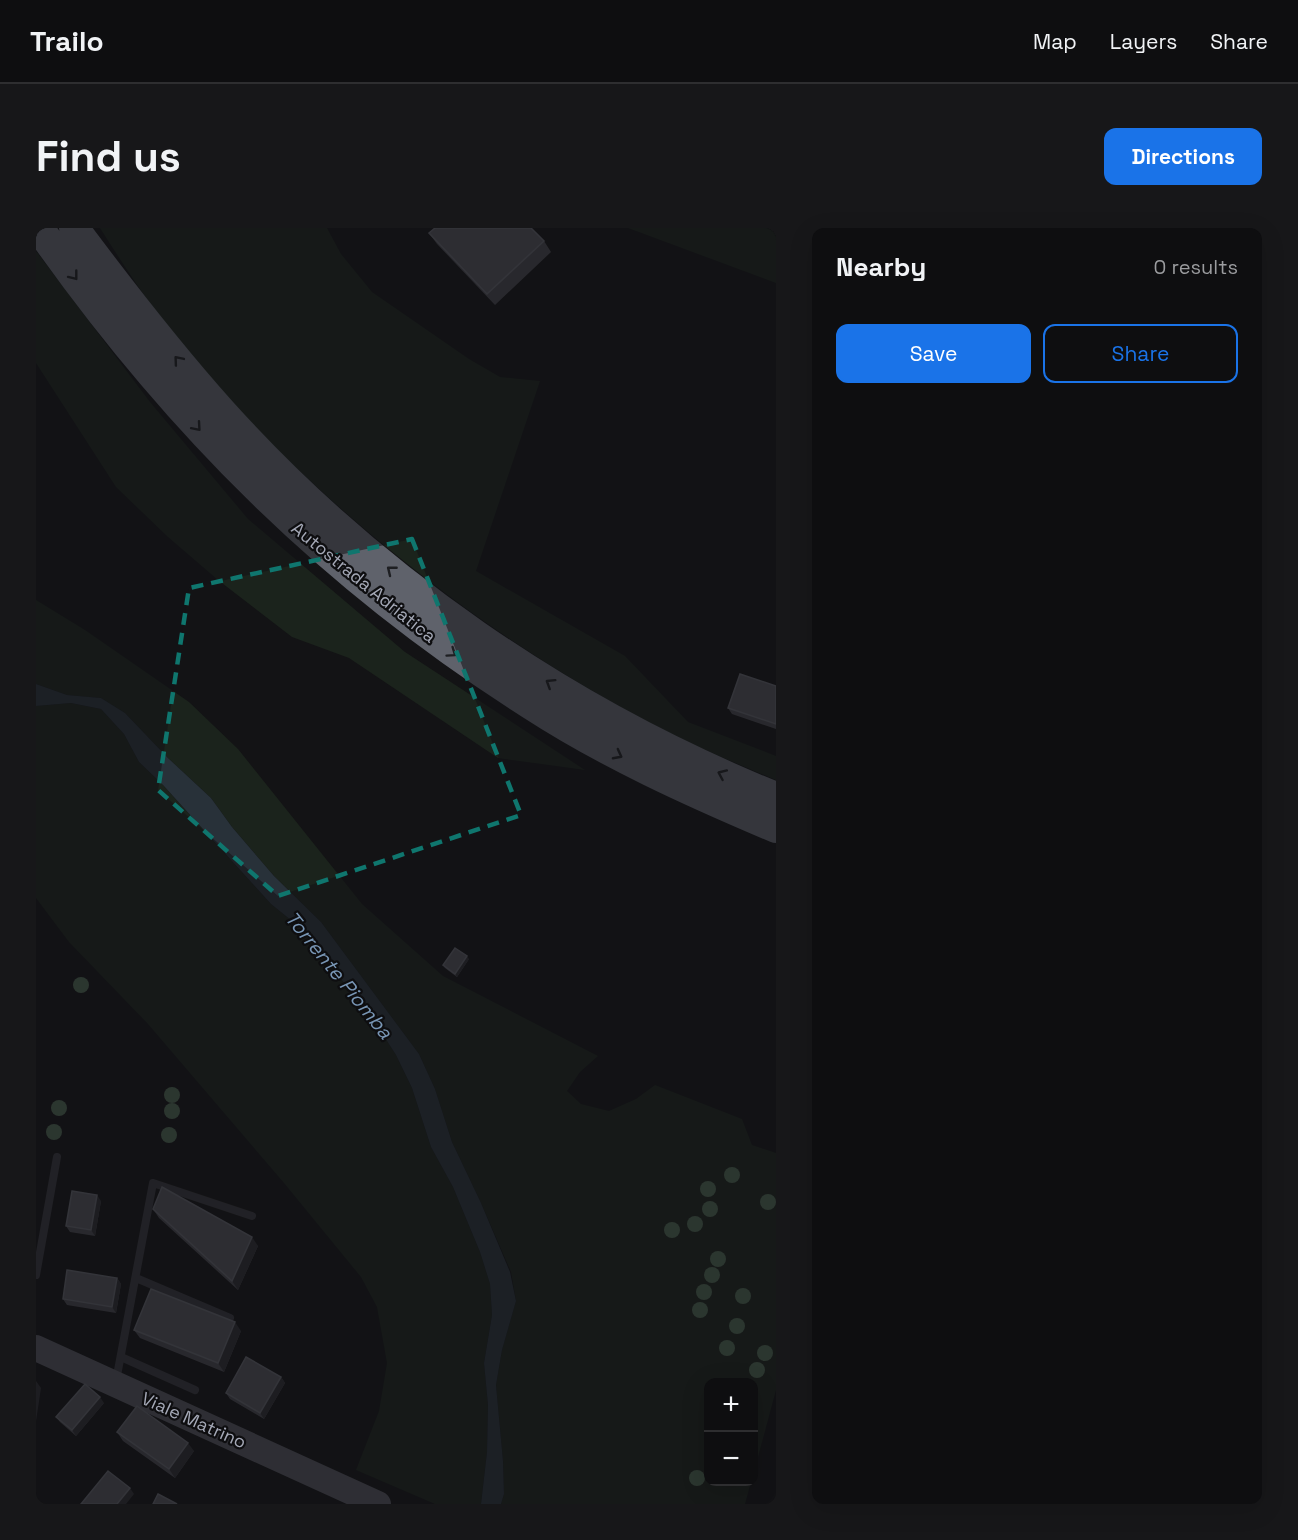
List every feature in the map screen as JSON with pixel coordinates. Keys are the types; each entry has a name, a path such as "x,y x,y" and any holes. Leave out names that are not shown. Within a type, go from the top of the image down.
{"highway":[{"name":"Autostrada Adriatica","path":"39,228 134,353 206,438 305,535 360,582 452,653 531,705 658,776 776,828"},
{"name":"Autostrada Adriatica","path":"75,228 126,298 222,412 301,492 384,565 476,634 570,695 663,747 776,797"}],"main road":[{"name":"Viale Matrino","path":"36,1348 378,1504"}],"lane":[{"path":"36,1275 57,1157"},
{"path":"116,1385 153,1183 252,1216"},
{"path":"136,1278 230,1318"},
{"path":"121,1357 195,1390"}],"highlighted area":[{"path":"412,539 521,815 278,896 158,790 189,588"}],"shaded area":[{"path":"100,228 327,228 341,254 372,292 469,359 500,377 540,381 476,571 625,656 688,722 776,756 776,780 693,744 625,709 557,669 490,625 424,577 361,526 246,418 194,361 145,296"},
{"path":"628,228 776,228 776,283"},
{"path":"36,251 150,402 248,519 405,652 585,770 498,758 349,658 292,637 218,580 168,537 116,487 36,363"},
{"path":"36,600 85,630 189,702 238,749 362,904 443,976 598,1056 580,1072 567,1091 581,1104 609,1111 636,1099 655,1085 742,1119 752,1145 776,1153 776,1390 758,1457 758,1378 704,1378 704,1486 750,1486 745,1504 501,1504 504,1494 503,1461 496,1385 502,1350 516,1301 511,1272 452,1142 435,1089 419,1054 321,922 274,876 232,827 211,798 125,713 101,698 67,695 36,684"},
{"path":"71,703 101,709 124,734 139,762 163,785 271,904 297,925 371,1016 396,1055 412,1088 431,1147 453,1187 480,1252 490,1284 492,1315 484,1363 488,1405 487,1452 481,1504 435,1504 356,1470 379,1411 387,1363 377,1307 361,1277 148,1024 69,942 36,898 36,706"}],"water":[{"name":"Torrente Piomba","path":"36,684 67,695 101,698 125,713 211,798 232,827 274,876 321,922 419,1054 435,1089 452,1142 510,1272 516,1301 502,1350 496,1385 503,1461 504,1494 501,1504 481,1504 487,1452 488,1405 484,1363 492,1315 490,1284 480,1252 453,1187 431,1147 412,1088 396,1055 371,1016 297,925 271,904 163,785 139,762 124,734 101,709 71,703 36,706"}],"building":[{"path":"435,228 531,228 544,241 487,294 429,233"},
{"path":"740,674 776,686 776,724 728,708"},
{"path":"455,948 467,956 455,974 443,965"},
{"path":"162,1187 252,1237 232,1281 153,1209"},
{"path":"72,1191 97,1195 91,1230 66,1226"},
{"path":"67,1270 117,1278 112,1307 63,1299"},
{"path":"151,1289 235,1322 218,1363 134,1330"},
{"path":"246,1357 281,1377 260,1413 226,1393"},
{"path":"85,1384 100,1397 72,1430 56,1417"},
{"path":"137,1406 188,1443 169,1469 117,1432"},
{"path":"108,1471 130,1488 117,1504 81,1504"},
{"path":"158,1494 177,1504 153,1504"}]}
